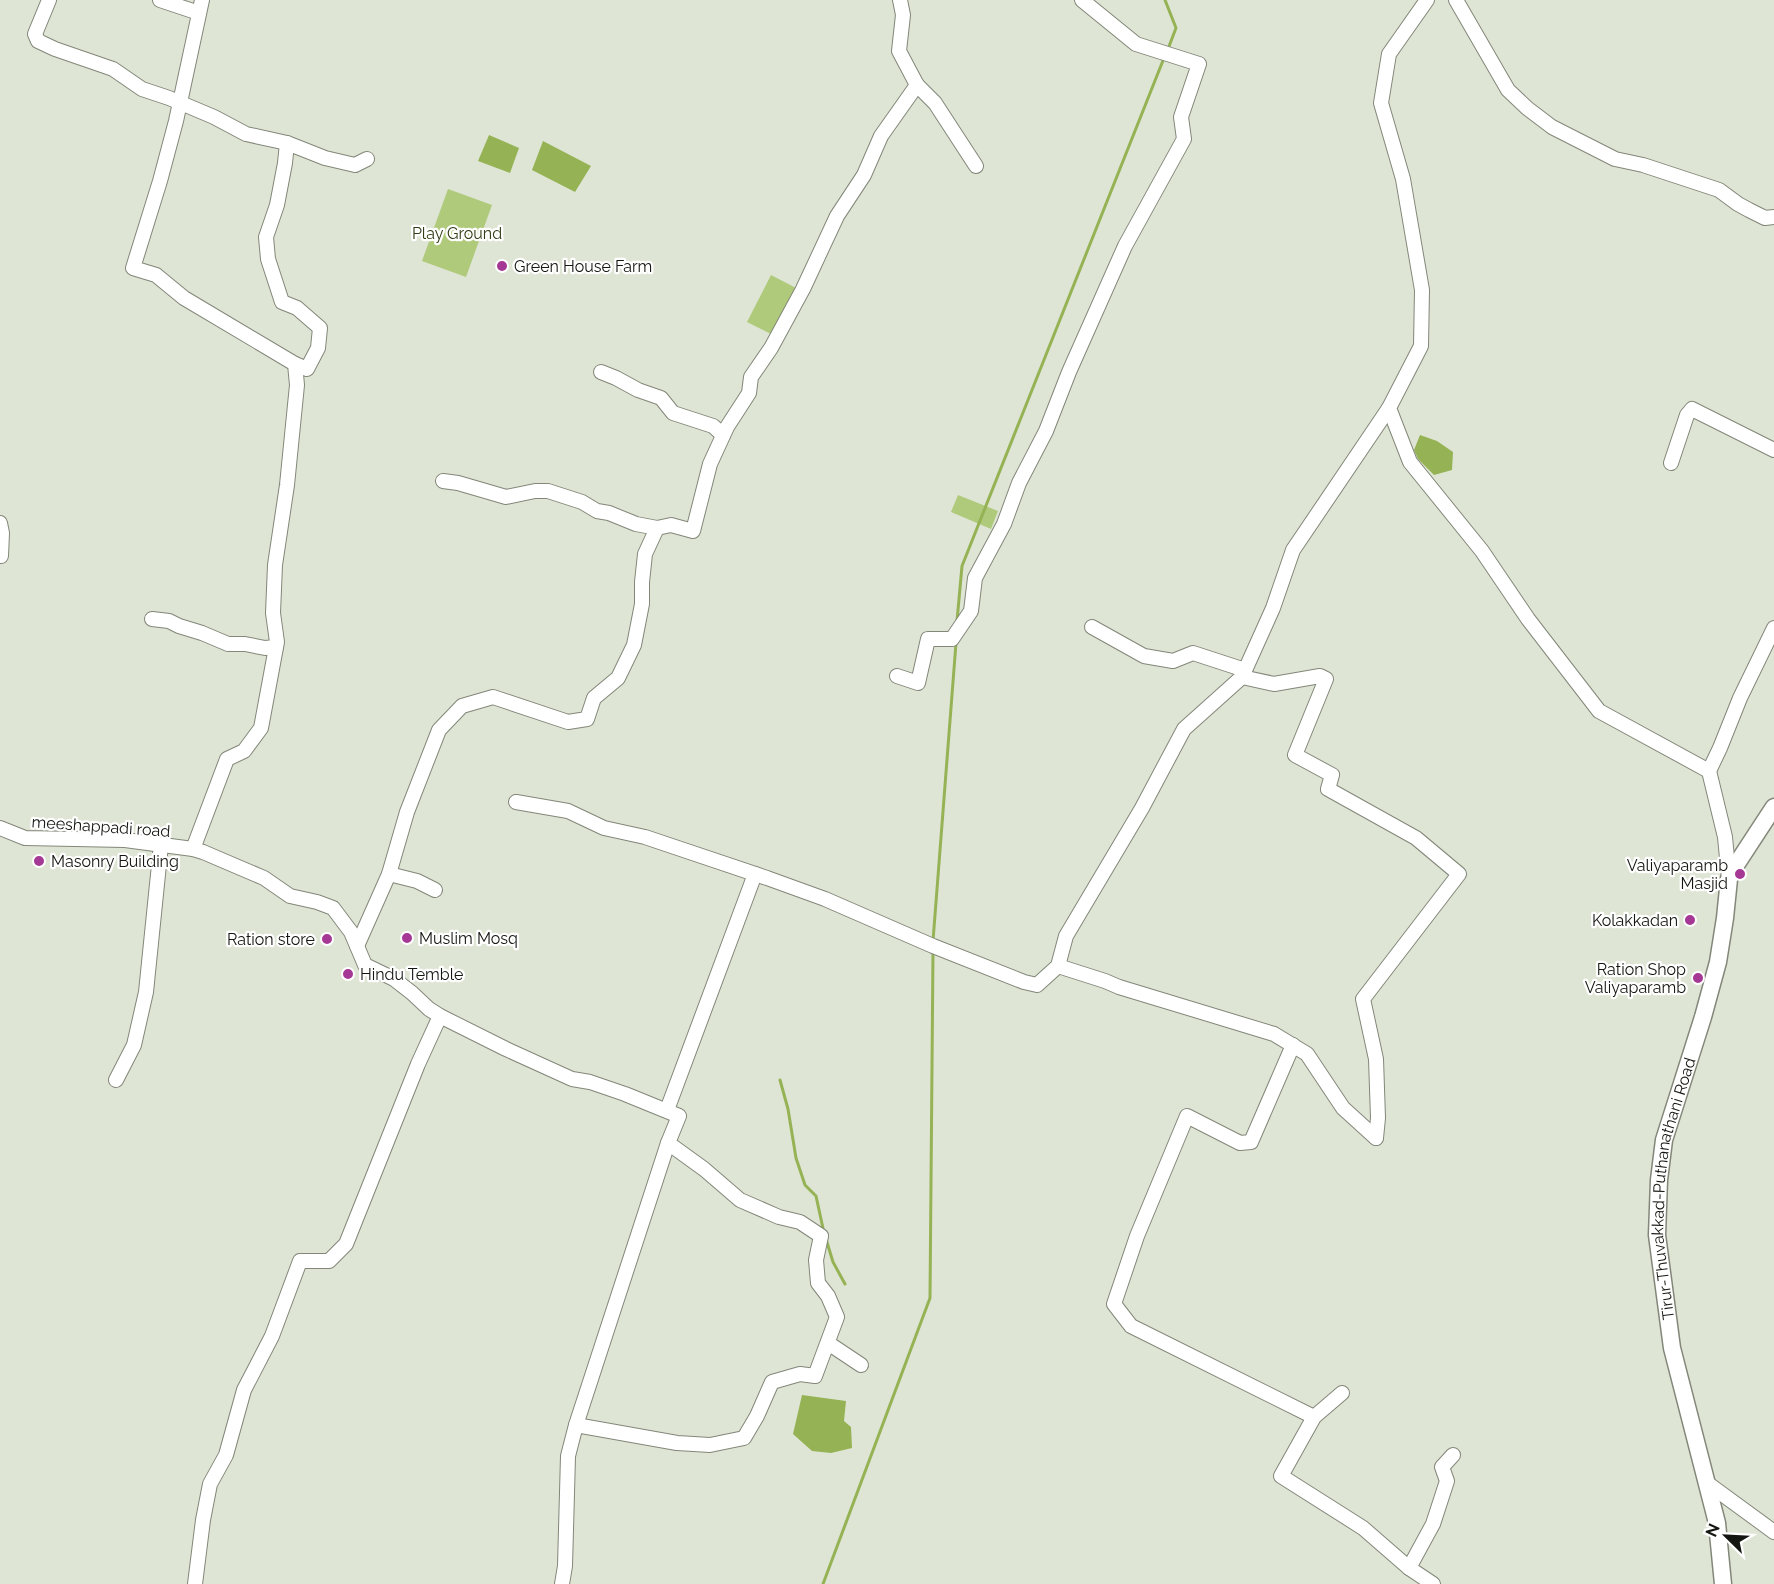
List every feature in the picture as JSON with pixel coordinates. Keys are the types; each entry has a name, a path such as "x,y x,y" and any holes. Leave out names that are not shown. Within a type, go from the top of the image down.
{"main road":[{"name":"Tirur-Thuvakkad-Puthanathani Road","path":"1723,1584 1717,1522 1672,1348 1657,1235 1659,1191 1664,1140 1704,1017 1718,963 1729,879 1774,807"}],"street":[{"path":"49,0 35,34 38,41 54,49 113,69 142,89 214,117 246,134 287,143 325,158 355,165 367,159"},
{"path":"160,0 201,7 160,181 133,268 156,275 183,298 307,369 318,348 320,328 297,308 282,302 268,259 266,237 277,205 287,143"},
{"path":"900,0 903,15 899,51 917,85 935,103 976,166"},
{"path":"897,676 918,683 928,639 952,639 971,611 975,578 1004,524 1019,483 1046,431 1068,372 1125,246 1184,139 1181,117 1199,64 1137,44 1082,0"},
{"path":"516,802 568,811 604,828 645,837 755,874 825,899 933,946 1037,985 1058,966 1066,936 1142,808 1184,729 1244,673 1273,608 1293,550 1389,408 1421,346 1422,290 1403,179 1381,103 1389,54 1427,0"},
{"path":"1456,0 1508,90 1552,127 1615,159 1665,172 1719,190 1738,204 1765,218 1774,217"},
{"path":"443,481 506,497 535,491 548,492 582,501 597,511 609,513 636,524 657,528 671,525 693,531 710,464 723,435 749,393 751,377 771,348 837,216 864,175 881,136 917,85"},
{"path":"193,849 227,759 244,751 261,728 277,642 273,613 275,565 287,485 297,385 295,364"},
{"path":"601,372 638,390 662,398 673,413 713,426 723,435"},
{"path":"1389,408 1410,462 1482,551 1528,619 1599,711 1709,771"},
{"path":"1671,463 1687,415 1692,409 1774,450"},
{"path":"0,523 1,556"},
{"path":"357,946 389,873 407,812 439,730 462,706 494,697 568,722 587,719 594,698 618,678 634,645 642,604 645,554 657,528"},
{"path":"152,619 169,621 228,644 276,647"},
{"path":"1058,966 1274,1034 1307,1054 1343,1108 1376,1138 1378,1118 1376,1059 1363,999 1459,874 1416,838 1328,789 1332,775 1295,755 1326,679 1320,676 1274,684 1193,653 1173,661 1144,656 1092,627"},
{"path":"1729,879 1725,837 1709,771 1740,698 1774,628"},
{"name":"meeshappadi road","path":"0,828 26,838 126,840 193,849 236,866 264,878 290,896 333,908 351,932 365,965 393,979 440,1016 511,1052 572,1078 590,1082 667,1110"},
{"path":"116,1080 134,1046 146,992 161,845"},
{"path":"389,873 417,881 435,890"},
{"path":"562,1584 565,1566 568,1456 576,1425 668,1143 679,1116 667,1110 755,874"},
{"path":"195,1584 210,1484 226,1455 244,1390 272,1336 300,1261 329,1261 346,1244 418,1064 440,1016"},
{"path":"1293,1045 1251,1142 1240,1143 1187,1116 1137,1236 1114,1304 1131,1326 1314,1417"},
{"path":"576,1425 677,1443 710,1445 744,1438 772,1382 800,1374 815,1376 837,1317 828,1296 818,1283 816,1260 822,1236 800,1222 779,1217 740,1200 704,1169 668,1143"},
{"path":"828,1342 861,1365"},
{"path":"1342,1394 1314,1417 1281,1476 1363,1528 1409,1568 1433,1584"},
{"path":"1409,1568 1433,1524 1447,1481 1442,1467 1453,1455"},
{"path":"1707,1483 1774,1532"}],"green space":[{"name":"Play Ground","path":"448,189 492,205 466,277 422,261"},
{"path":"771,275 798,289 775,336 747,322"},
{"path":"958,495 998,511 991,529 951,512"}],"shaded area":[{"path":"489,135 519,148 510,173 478,161"},
{"path":"543,141 591,166 575,192 532,170"},
{"path":"1420,435 1437,441 1453,452 1452,470 1434,475 1418,459 1414,450"},
{"path":"802,1395 846,1401 844,1421 851,1427 852,1448 831,1453 812,1451 793,1434"}],"waterway":[{"path":"1165,0 1176,28 1168,49"},
{"path":"957,621 962,566 1164,58"},
{"path":"933,941 956,643"},
{"path":"823,1584 930,1298 933,951"},
{"path":"780,1080 788,1109 796,1158 805,1185 816,1196 824,1233"},
{"path":"826,1239 833,1262 845,1284"}],"place":[{"name":"Green House Farm","path":"502,266"},
{"name":"Masonry Building","path":"39,861"},
{"name":"Valiyaparamb Masjid","path":"1740,874"},
{"name":"Kolakkadan","path":"1690,920"},
{"name":"Muslim Mosq","path":"407,938"},
{"name":"Ration store","path":"327,939"},
{"name":"Hindu Temble","path":"348,974"},
{"name":"Ration Shop Valiyaparamb","path":"1698,978"}]}
